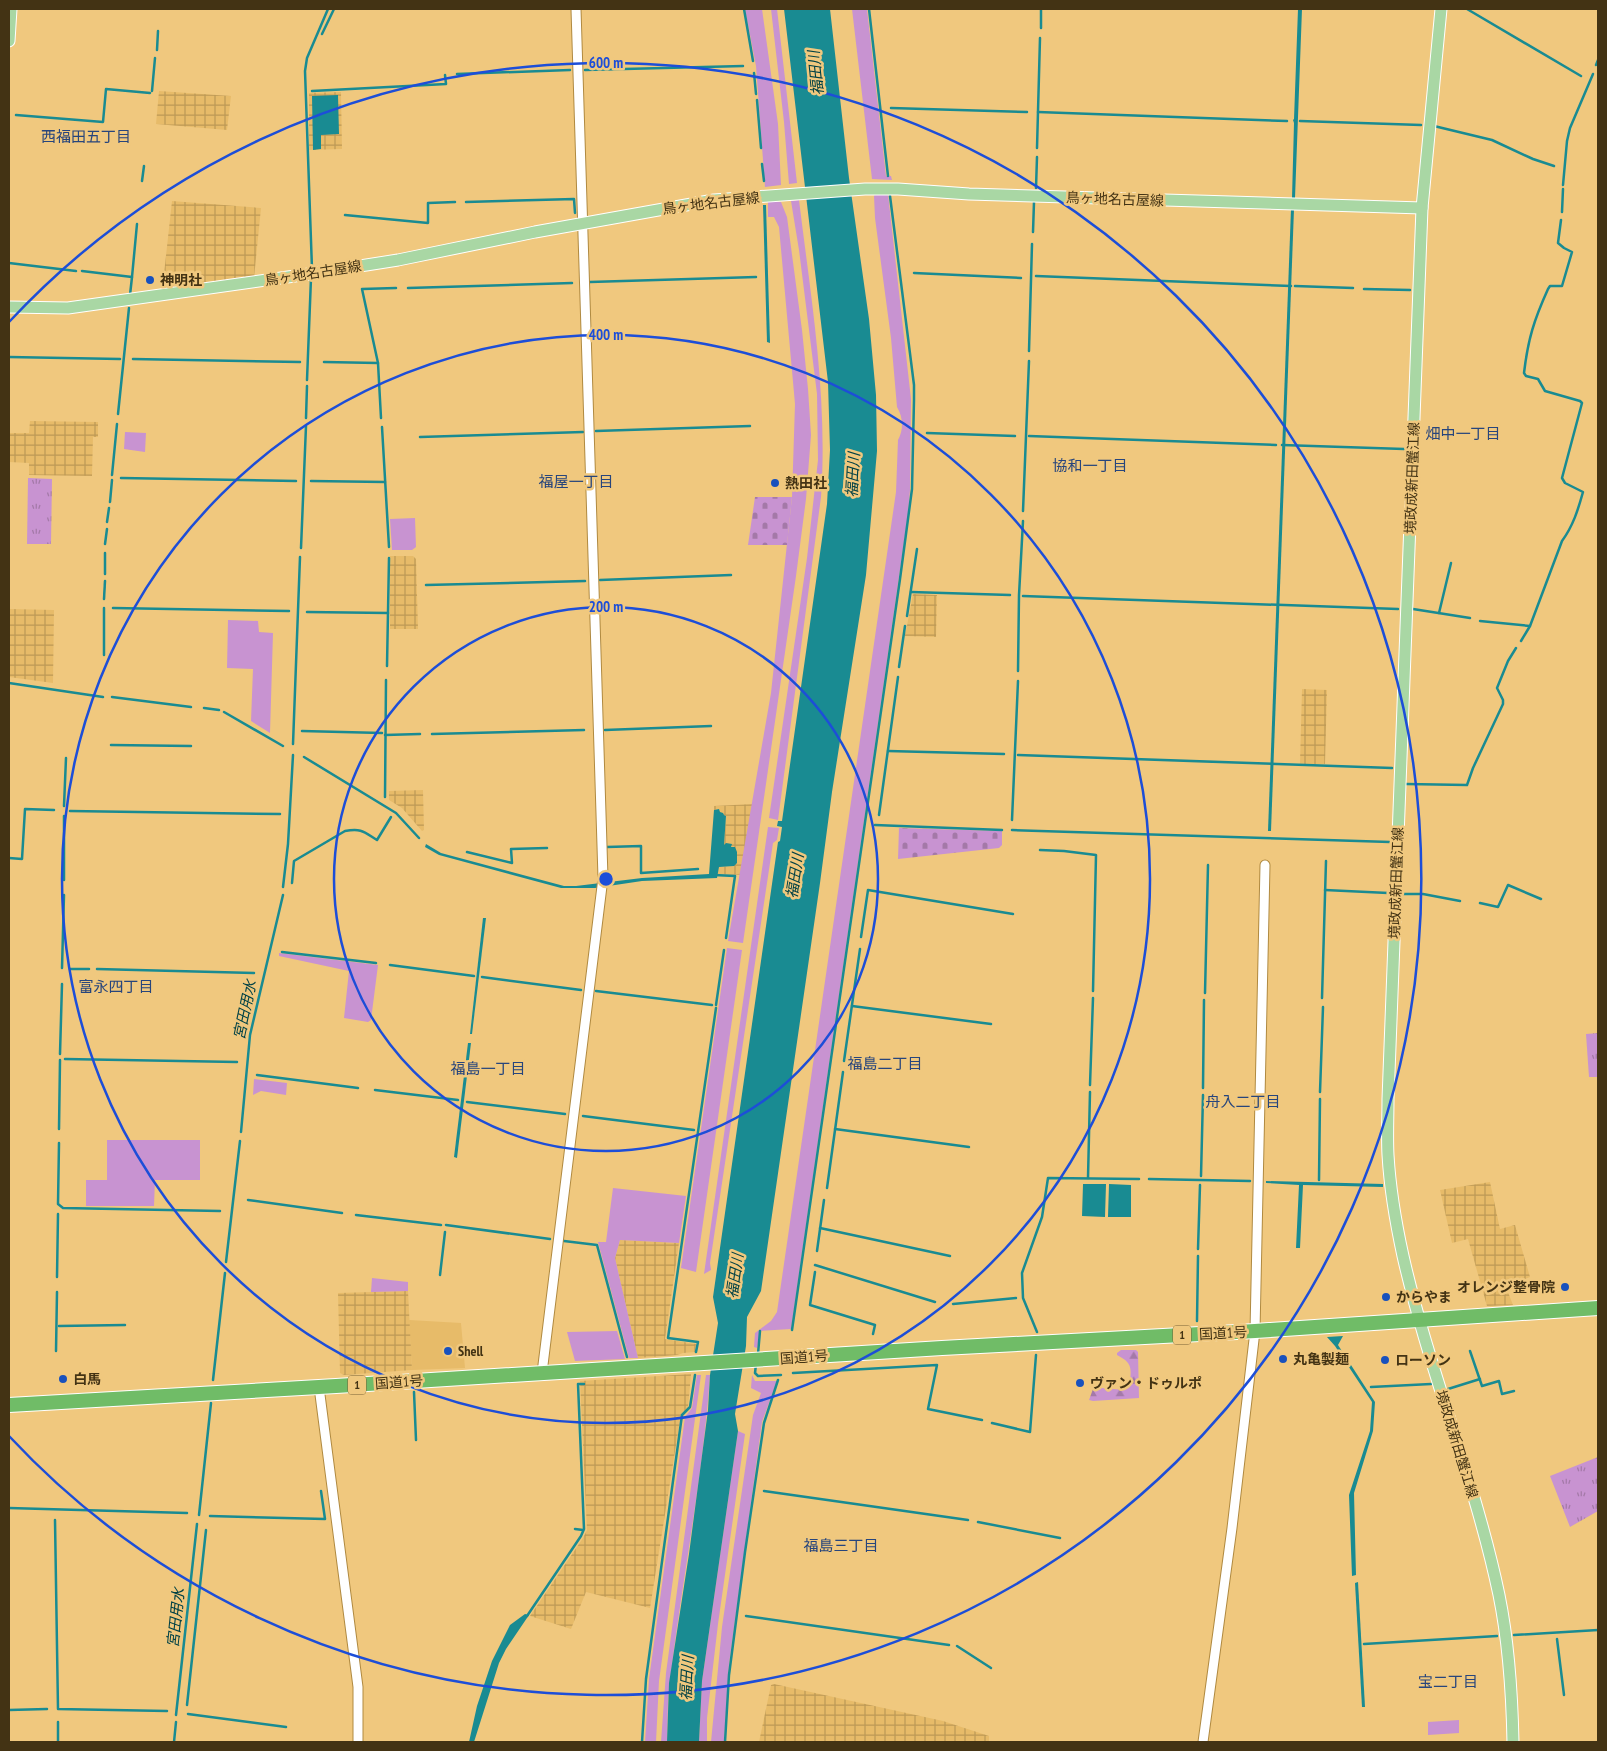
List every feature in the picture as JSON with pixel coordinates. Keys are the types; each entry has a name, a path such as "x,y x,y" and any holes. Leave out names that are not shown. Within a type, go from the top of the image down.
{"highway":[{"name":"国道1号","path":"9,1405 942,1348 1254,1331 1598,1308"}],"main road":[{"path":"9,41 11,9"},
{"name":"境政成新田蟹江線","path":"1441,9 1422,208 1388,1098 1388,1156 1403,1256 1478,1515 1499,1595 1510,1663 1513,1742"},
{"name":"鳥ヶ地名古屋線","path":"9,308 68,308 308,274 398,260 683,205 790,194 865,189 898,189 968,194 1422,208"}],"street":[{"path":"542,1373 603,878 576,9"},
{"path":"1203,1742 1232,1528 1254,1331 1265,864"},
{"path":"319,1387 358,1687 358,1742"}],"shaded area":[{"path":"159,91 231,96 227,130 156,124"},
{"path":"341,92 342,149 309,150 309,93"},
{"path":"172,201 261,208 254,278 162,292"},
{"path":"30,421 98,422 98,437 93,437 92,476 29,475 29,463 9,462 9,433 29,433"},
{"path":"390,556 413,556 416,559 418,629 390,629"},
{"path":"913,594 937,595 936,637 905,636"},
{"path":"9,609 54,610 53,683 9,677"},
{"path":"1302,689 1327,690 1325,764 1300,764"},
{"path":"423,790 424,830 422,831 402,808 389,800 389,791"},
{"path":"753,804 740,875 717,874 719,867 734,866 731,847 724,845 726,816 720,813 719,809 714,810 714,806"},
{"path":"1490,1182 1500,1229 1515,1225 1530,1277 1506,1287 1513,1305 1487,1306 1468,1239 1452,1243 1440,1190"},
{"path":"620,1240 679,1243 665,1339 696,1344 695,1352 638,1358 615,1258"},
{"path":"408,1291 412,1370 344,1375 340,1373 338,1293"},
{"path":"409,1320 461,1323 465,1368 412,1370"},
{"path":"691,1374 688,1408 681,1414 650,1608 586,1592 571,1629 530,1616 587,1530 580,1381"},
{"path":"774,1684 943,1721 989,1736 989,1742 759,1742 771,1685"}],"green space":[{"path":"745,9 762,9 778,124 781,185 765,187 756,66"},
{"path":"771,9 777,9 797,183 789,184"},
{"path":"852,9 867,9 886,176 891,176 892,180 872,179"},
{"path":"876,193 888,194 911,399 908,514 791,1329 760,1331 757,1348 754,1347 755,1333 771,1321 777,1312 896,492 898,440 902,423 897,407 891,338 875,218 874,196"},
{"path":"799,200 817,348 823,460 821,497 778,820 769,818 807,558 818,460 817,394 791,201"},
{"path":"768,202 781,202 787,217 802,330 811,435 806,499 796,576 743,943 728,941 771,693 792,497 795,404 779,227 774,217 768,217"},
{"path":"125,432 146,433 145,452 124,449"},
{"path":"28,478 52,479 51,544 27,544"},
{"path":"755,497 792,497 787,545 748,545"},
{"path":"415,518 416,547 412,550 392,550 390,519"},
{"path":"228,620 258,621 259,632 273,633 270,733 251,721 253,669 227,668"},
{"path":"768,827 779,828 777,840 773,843 710,1263 711,1270 704,1274"},
{"path":"899,828 1002,831 1002,845 999,848 898,859"},
{"path":"727,948 742,950 696,1272 681,1268"},
{"path":"279,953 378,965 371,1020 368,1022 344,1018 349,971 279,956"},
{"path":"1598,1033 1598,1077 1589,1077 1586,1034"},
{"path":"254,1079 287,1083 286,1095 261,1091 253,1095"},
{"path":"107,1140 200,1140 200,1180 155,1180 154,1206 86,1206 86,1180 107,1180"},
{"path":"613,1188 686,1196 679,1243 620,1240 615,1258 638,1358 629,1358 598,1242 606,1242"},
{"path":"372,1278 408,1282 408,1291 371,1292"},
{"path":"617,1331 625,1359 575,1361 567,1332"},
{"path":"1121,1350 1136,1350 1138,1352 1139,1398 1089,1400 1093,1389 1127,1389 1131,1372 1127,1362 1117,1355"},
{"path":"697,1375 701,1375 659,1681 656,1742 645,1742 649,1679 685,1417 692,1408"},
{"path":"706,1375 710,1375 707,1414 669,1689 667,1742 661,1742 666,1673"},
{"path":"752,1375 755,1381 777,1381 762,1422 729,1664 724,1742 711,1742 722,1627 753,1415 761,1393 751,1388"},
{"path":"738,1431 745,1434 718,1624 707,1718 707,1742 699,1742 702,1681"},
{"path":"1598,1457 1598,1511 1570,1527 1550,1476"},
{"path":"1459,1720 1459,1733 1428,1735 1428,1722"}],"water":[{"name":"福田川","path":"784,9 830,9 849,178 869,319 876,395 877,451 866,575 832,792 761,1291 747,1317 746,1346 735,1414 738,1431 702,1681 699,1742 667,1742 669,1683 689,1554 718,1323 713,1297 778,842 780,841 782,827 777,826 778,821 782,821 827,504 830,450 828,382"},
{"path":"1298,9 1302,9 1295,198 1292,198 1293,120"},
{"path":"338,95 339,134 321,135 321,149 313,150 312,96"},
{"path":"763,205 766,205 770,343 767,342"},
{"path":"1291,209 1294,209 1271,831 1268,831"},
{"path":"719,809 726,816 724,845 726,843 732,844 731,847 735,847 737,863 734,866 719,867 717,878 642,881 595,888 561,888 439,855 425,847 426,844 441,853 564,886 642,878 709,874 714,810"},
{"path":"483,918 486,918 472,1034 470,1034"},
{"path":"468,1043 471,1043 457,1158 454,1157"},
{"path":"1266,1181 1383,1184 1383,1187 1303,1185 1300,1248 1296,1248 1299,1185 1266,1183"},
{"path":"1083,1184 1106,1184 1105,1217 1082,1216"},
{"path":"1109,1184 1131,1185 1131,1217 1108,1217"},
{"path":"1343,1336 1338,1345 1375,1402 1373,1431 1354,1493 1356,1575 1352,1576 1349,1495 1370,1431 1372,1402 1327,1337"},
{"path":"1358,1582 1365,1707 1362,1707 1355,1583"},
{"path":"525,1614 529,1615 499,1663 474,1742 469,1742 477,1706 492,1661 510,1625"}],"waterway":[{"path":"312,269 305,71 307,58 328,9"},
{"path":"322,34 334,9"},
{"path":"744,9 753,61"},
{"path":"869,9 888,176"},
{"path":"1041,9 1041,28"},
{"path":"1467,9 1581,76"},
{"path":"157,50 158,31"},
{"path":"1037,148 1040,38"},
{"path":"152,91 155,58"},
{"path":"1596,65 1598,60"},
{"path":"585,70 743,66"},
{"path":"457,74 570,70"},
{"path":"754,73 756,94"},
{"path":"1563,185 1570,128 1593,74"},
{"path":"312,91 446,84 445,75"},
{"path":"16,115 103,122 106,89 150,93"},
{"path":"757,100 761,148"},
{"path":"891,108 1027,112"},
{"path":"1038,112 1287,121"},
{"path":"1300,121 1421,125"},
{"path":"1434,126 1492,140 1533,159 1554,166"},
{"path":"1036,188 1037,157"},
{"path":"762,164 764,181"},
{"path":"142,181 144,166"},
{"path":"1562,212 1563,189"},
{"path":"792,1330 912,489 914,385 890,196"},
{"path":"466,202 574,199 575,213"},
{"path":"345,215 428,223 428,203 455,202"},
{"path":"1033,232 1034,202"},
{"path":"1521,641 1530,626 1562,541 1575,518 1583,492 1565,483 1562,478 1582,403 1545,391 1538,379 1526,376 1524,373 1527,350 1539,310 1550,286 1562,286 1572,252 1558,243 1561,220"},
{"path":"82,271 132,277 137,224"},
{"path":"1029,351 1032,244"},
{"path":"9,263 76,271"},
{"path":"914,273 1021,278"},
{"path":"1036,276 1291,286"},
{"path":"130,295 132,277"},
{"path":"590,282 756,277"},
{"path":"307,380 311,278"},
{"path":"408,288 572,283"},
{"path":"1295,286 1353,288"},
{"path":"381,418 378,363 362,289 396,288"},
{"path":"1364,289 1410,290"},
{"path":"118,414 129,308"},
{"path":"9,357 120,359"},
{"path":"133,359 300,362"},
{"path":"1023,511 1029,361"},
{"path":"324,362 378,363"},
{"path":"306,418 307,386"},
{"path":"112,475 117,424"},
{"path":"301,548 306,426"},
{"path":"596,431 750,426"},
{"path":"382,427 389,547"},
{"path":"420,437 583,432"},
{"path":"927,433 1015,436"},
{"path":"1029,436 1276,445"},
{"path":"1282,445 1404,449"},
{"path":"121,478 296,481"},
{"path":"110,502 112,480"},
{"path":"311,481 385,482"},
{"path":"107,522 109,508"},
{"path":"1018,671 1019,595 1023,521"},
{"path":"105,544 107,529"},
{"path":"907,616 917,549"},
{"path":"105,553 105,574"},
{"path":"293,744 300,557"},
{"path":"387,666 389,558"},
{"path":"1439,613 1451,563"},
{"path":"600,580 731,575"},
{"path":"104,599 105,581"},
{"path":"426,585 585,581"},
{"path":"911,592 1010,595"},
{"path":"1023,596 1398,609"},
{"path":"104,608 104,655"},
{"path":"113,608 289,611"},
{"path":"1413,609 1470,618"},
{"path":"307,612 388,613"},
{"path":"1480,621 1530,626"},
{"path":"899,667 905,626"},
{"path":"1406,784 1467,785 1503,704 1497,688 1508,661 1516,648"},
{"path":"879,815 898,677"},
{"path":"385,797 386,680"},
{"path":"1012,820 1018,681"},
{"path":"9,683 103,697"},
{"path":"112,697 191,707"},
{"path":"204,708 219,710"},
{"path":"224,712 283,746"},
{"path":"605,730 711,726"},
{"path":"432,734 584,730"},
{"path":"302,731 382,733"},
{"path":"385,735 420,734"},
{"path":"111,745 191,746"},
{"path":"888,751 1004,754"},
{"name":"宮田用水","path":"283,887 288,844 293,755"},
{"path":"1018,755 1392,768"},
{"path":"304,757 396,813 419,838"},
{"path":"64,806 66,758"},
{"path":"9,858 22,859 25,809 54,810"},
{"path":"70,811 280,814"},
{"path":"64,816 64,880"},
{"path":"292,883 294,861 345,831 359,830 377,840 391,817"},
{"path":"875,825 1002,830"},
{"path":"1012,830 1390,842"},
{"path":"607,847 641,846 641,873 698,869"},
{"path":"467,852 512,863 511,849 547,848"},
{"path":"1040,850 1096,855 1093,991"},
{"path":"1322,998 1326,861"},
{"path":"1205,993 1208,865"},
{"path":"714,875 735,876 726,938"},
{"path":"1480,903 1498,907 1508,885 1541,899"},
{"path":"861,937 868,890 1013,914"},
{"path":"1325,890 1388,893"},
{"path":"1402,894 1423,894 1460,901"},
{"path":"62,968 64,895"},
{"name":"宮田用水","path":"241,1132 250,1035 283,895"},
{"path":"844,1061 860,949"},
{"path":"716,1005 724,950"},
{"path":"282,952 376,963"},
{"path":"390,965 474,976"},
{"path":"70,969 89,969"},
{"path":"97,969 254,973"},
{"path":"482,977 581,990"},
{"path":"60,1054 62,984"},
{"path":"596,991 712,1005"},
{"path":"1090,1085 1093,998"},
{"path":"1203,1088 1204,1000"},
{"path":"852,1006 991,1024"},
{"path":"1320,1092 1323,1007"},
{"path":"696,1352 698,1342 668,1338 716,1008"},
{"path":"65,1059 237,1062"},
{"path":"59,1129 60,1060"},
{"path":"827,1188 843,1072"},
{"path":"257,1075 358,1088"},
{"path":"375,1090 458,1100"},
{"path":"1088,1178 1090,1092"},
{"path":"1201,1176 1203,1095"},
{"path":"1319,1180 1320,1099"},
{"path":"467,1102 565,1114"},
{"path":"583,1116 694,1130"},
{"path":"835,1129 969,1147"},
{"name":"宮田用水","path":"226,1262 240,1141"},
{"path":"59,1143 58,1204 63,1208 220,1211"},
{"path":"1037,1332 1023,1298 1022,1273 1042,1217 1048,1178 1139,1179"},
{"path":"1149,1179 1250,1181"},
{"path":"1198,1249 1200,1185"},
{"path":"248,1200 342,1213"},
{"path":"817,1251 824,1200"},
{"path":"57,1277 58,1214"},
{"path":"356,1215 441,1225"},
{"path":"446,1225 550,1239"},
{"path":"820,1228 950,1256"},
{"path":"440,1275 445,1232"},
{"path":"564,1241 597,1245 627,1357"},
{"path":"1197,1321 1198,1256"},
{"path":"815,1265 935,1302"},
{"path":"815,1272 810,1305 875,1325 873,1334"},
{"name":"宮田用水","path":"213,1380 225,1273"},
{"path":"56,1351 57,1292"},
{"path":"953,1304 1016,1298"},
{"path":"59,1326 125,1325"},
{"path":"758,1354 760,1331"},
{"path":"1470,1351 1482,1386 1499,1381 1502,1394 1514,1391"},
{"path":"992,1423 1030,1432 1036,1355"},
{"path":"756,1364 755,1373 758,1376 781,1375"},
{"path":"793,1373 937,1365 928,1409 982,1420"},
{"path":"642,1742 646,1679 682,1415 690,1407 695,1375"},
{"path":"1448,1389 1480,1379"},
{"path":"725,1742 729,1675 745,1552 764,1423 778,1380"},
{"path":"527,1616 584,1529 578,1384 584,1384"},
{"path":"1371,1387 1431,1384"},
{"path":"414,1392 416,1440"},
{"name":"宮田用水","path":"199,1515 211,1403"},
{"path":"210,1516 325,1519 321,1491"},
{"path":"764,1491 968,1520"},
{"path":"9,1508 187,1513"},
{"path":"55,1520 58,1709 167,1711"},
{"path":"978,1522 1060,1538"},
{"name":"宮田用水","path":"176,1715 197,1524"},
{"path":"575,1529 583,1530"},
{"path":"187,1705 206,1530"},
{"path":"746,1616 949,1645"},
{"path":"1514,1635 1598,1630"},
{"path":"1364,1644 1497,1636"},
{"path":"1557,1639 1564,1695"},
{"path":"957,1646 991,1668"},
{"path":"9,1710 47,1709"},
{"path":"188,1714 286,1727"},
{"path":"58,1722 58,1742"},
{"name":"宮田用水","path":"174,1742 176,1722"}],"place":[{"name":"神明社","path":"150,280"},
{"name":"熱田社","path":"775,483"},
{"name":"オレンジ整骨院","path":"1565,1287"},
{"name":"からやま","path":"1386,1297"},
{"name":"Shell","path":"448,1351"},
{"name":"丸亀製麺","path":"1283,1359"},
{"name":"ローソン","path":"1385,1360"},
{"name":"白馬","path":"63,1379"},
{"name":"ヴァン・ドゥルポ","path":"1080,1383"}],"district":[{"name":"西福田五丁目","path":"86,137"},
{"name":"畑中一丁目","path":"1463,434"},
{"name":"協和一丁目","path":"1090,466"},
{"name":"福屋一丁目","path":"576,482"},
{"name":"富永四丁目","path":"116,987"},
{"name":"福島二丁目","path":"885,1064"},
{"name":"福島一丁目","path":"488,1069"},
{"name":"舟入二丁目","path":"1243,1102"},
{"name":"福島三丁目","path":"841,1546"},
{"name":"宝二丁目","path":"1448,1682"}]}
